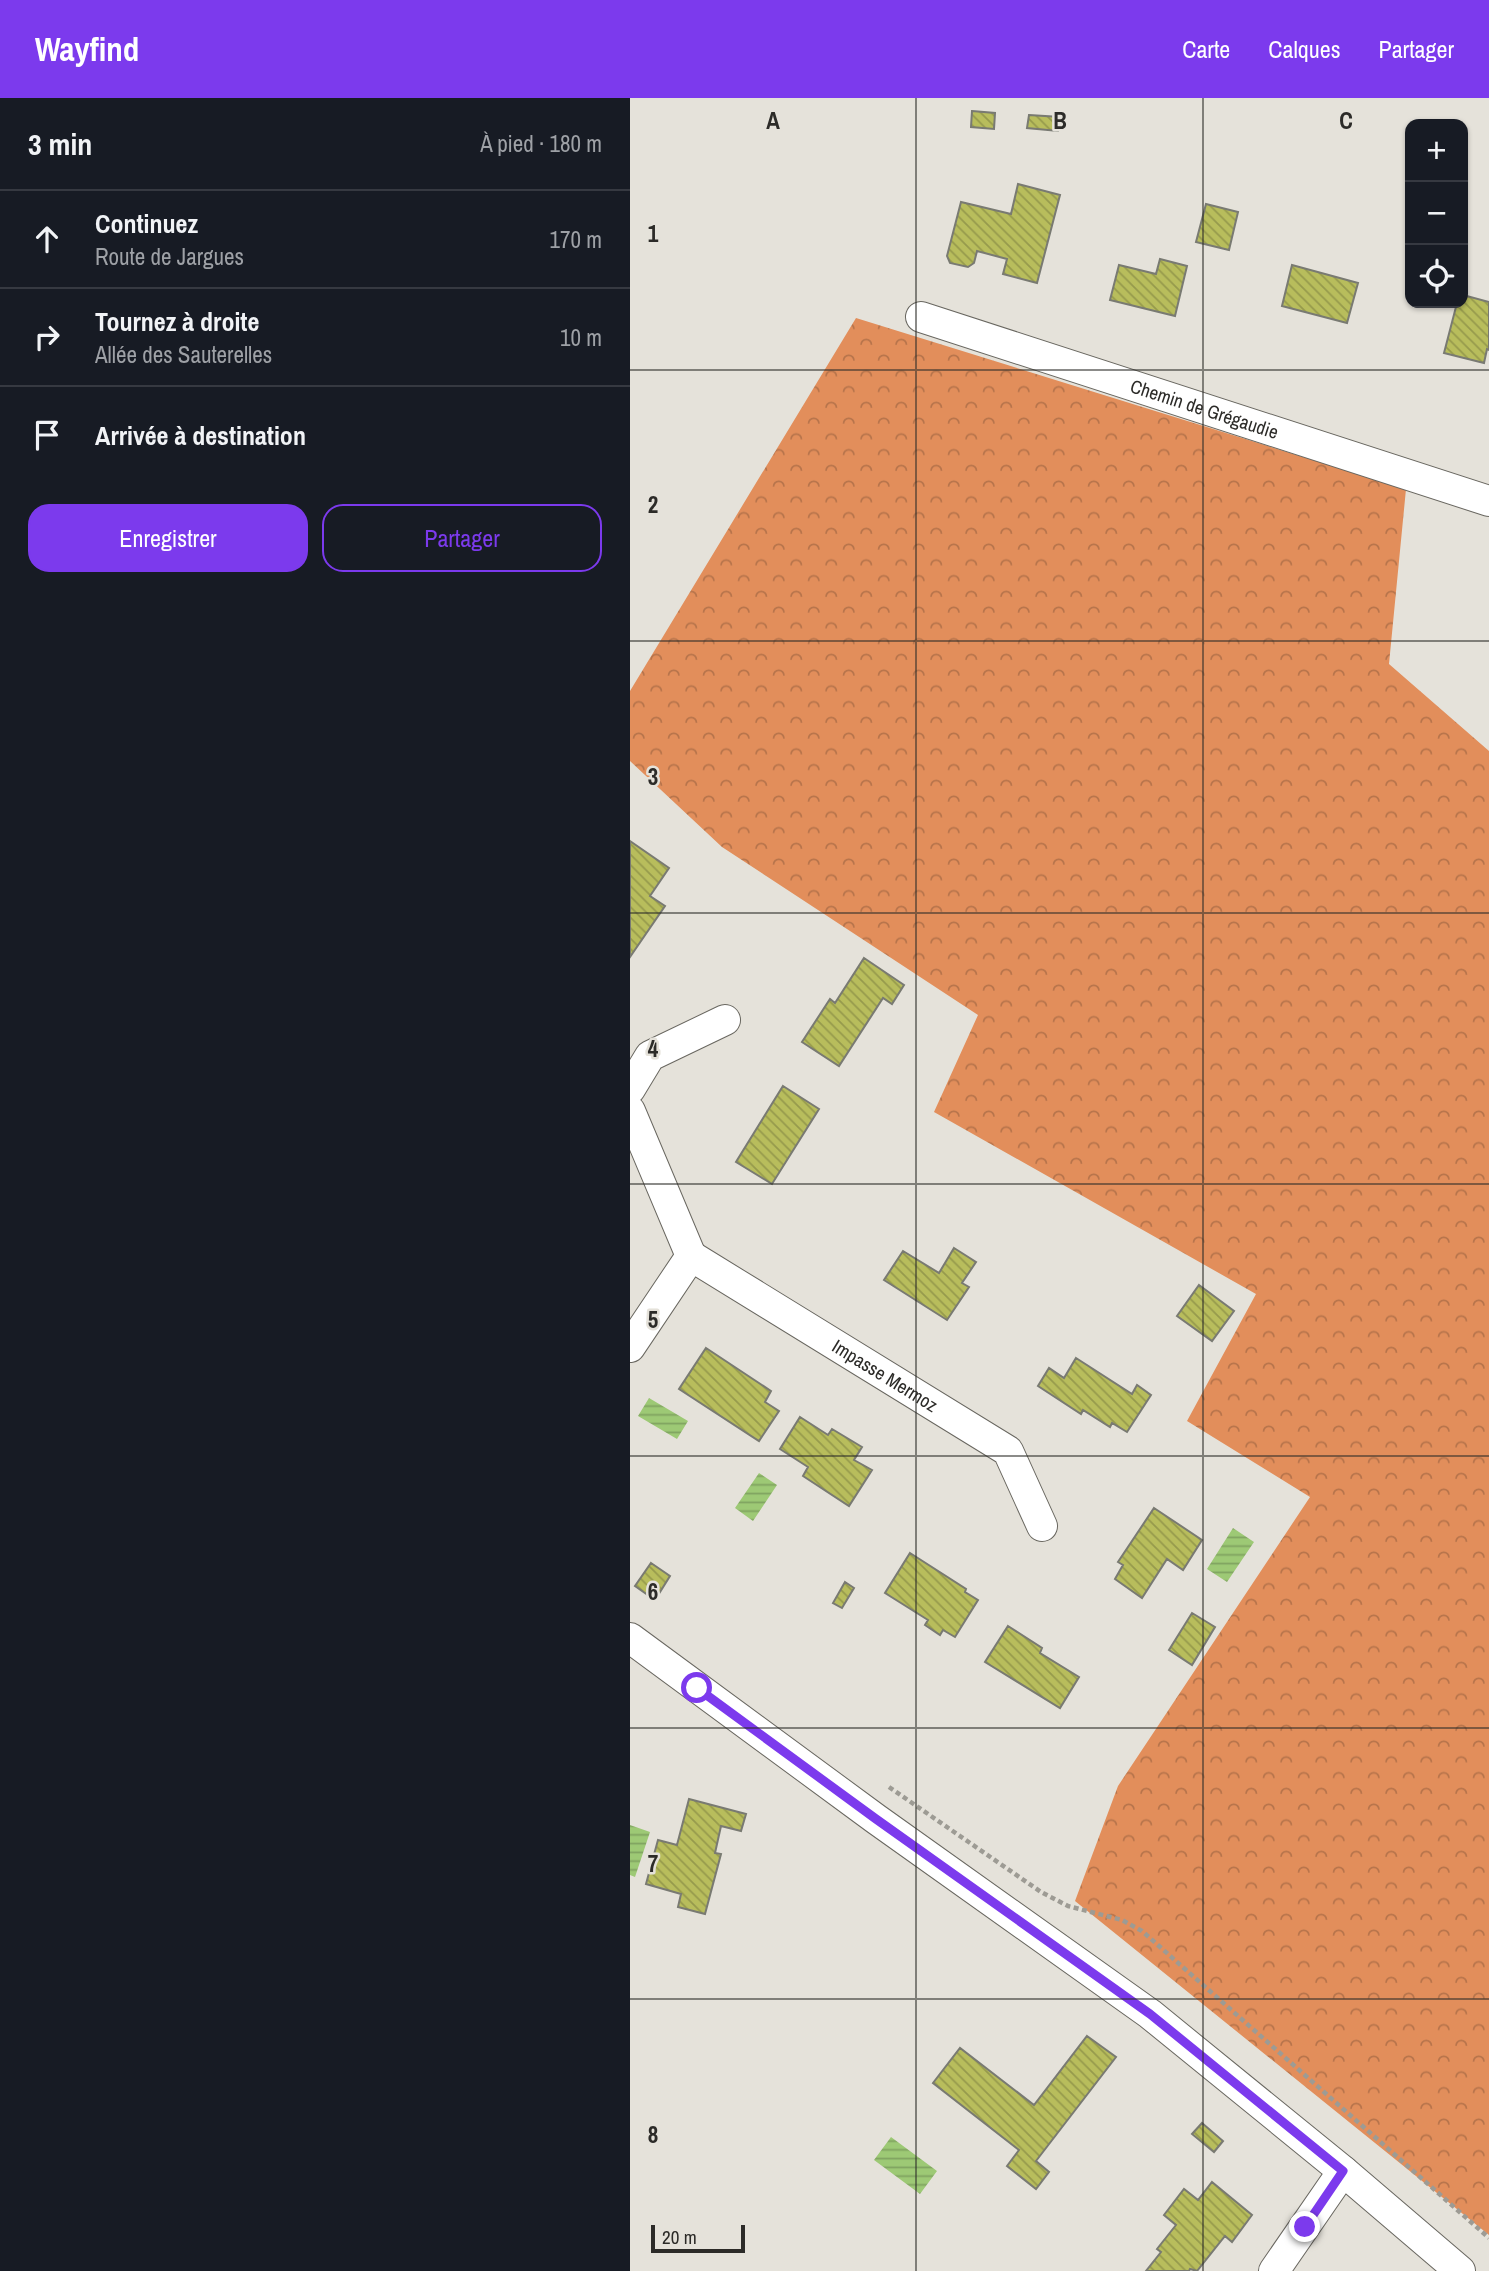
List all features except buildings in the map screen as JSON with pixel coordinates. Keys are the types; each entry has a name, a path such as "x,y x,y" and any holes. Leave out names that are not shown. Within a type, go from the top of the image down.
{"street":[{"name":"Chemin de Grégaudie","path":"921,317 1489,501"},
{"path":"630,1089 650,1056 725,1020"},
{"path":"630,1111 691,1256 630,1347"},
{"name":"Impasse Mermoz","path":"691,1256 1009,1451 1042,1526"},
{"path":"630,1639 876,1819 1150,2014 1343,2171 1460,2271"},
{"path":"1274,2271 1343,2171"}],"path":[{"path":"881,1781 1041,1892 1069,1906 1122,1920 1142,1931 1489,2238"}],"green space":[{"path":"856,318 1406,489 1389,664 1489,751 1489,2235 1075,1901 1118,1786 1310,1497 1187,1421 1256,1294 934,1112 978,1015 722,847 630,761 630,691"}],"shaded area":[{"path":"649,1398 688,1421 677,1439 638,1416"},
{"path":"759,1473 777,1485 753,1521 735,1508"},
{"path":"1233,1528 1254,1542 1227,1582 1207,1569"},
{"path":"630,1825 650,1832 635,1877 630,1875"},
{"path":"891,2137 937,2171 920,2194 874,2160"}],"route":[{"path":"697,1688 1150,2014 1343,2171 1305,2227"}]}
